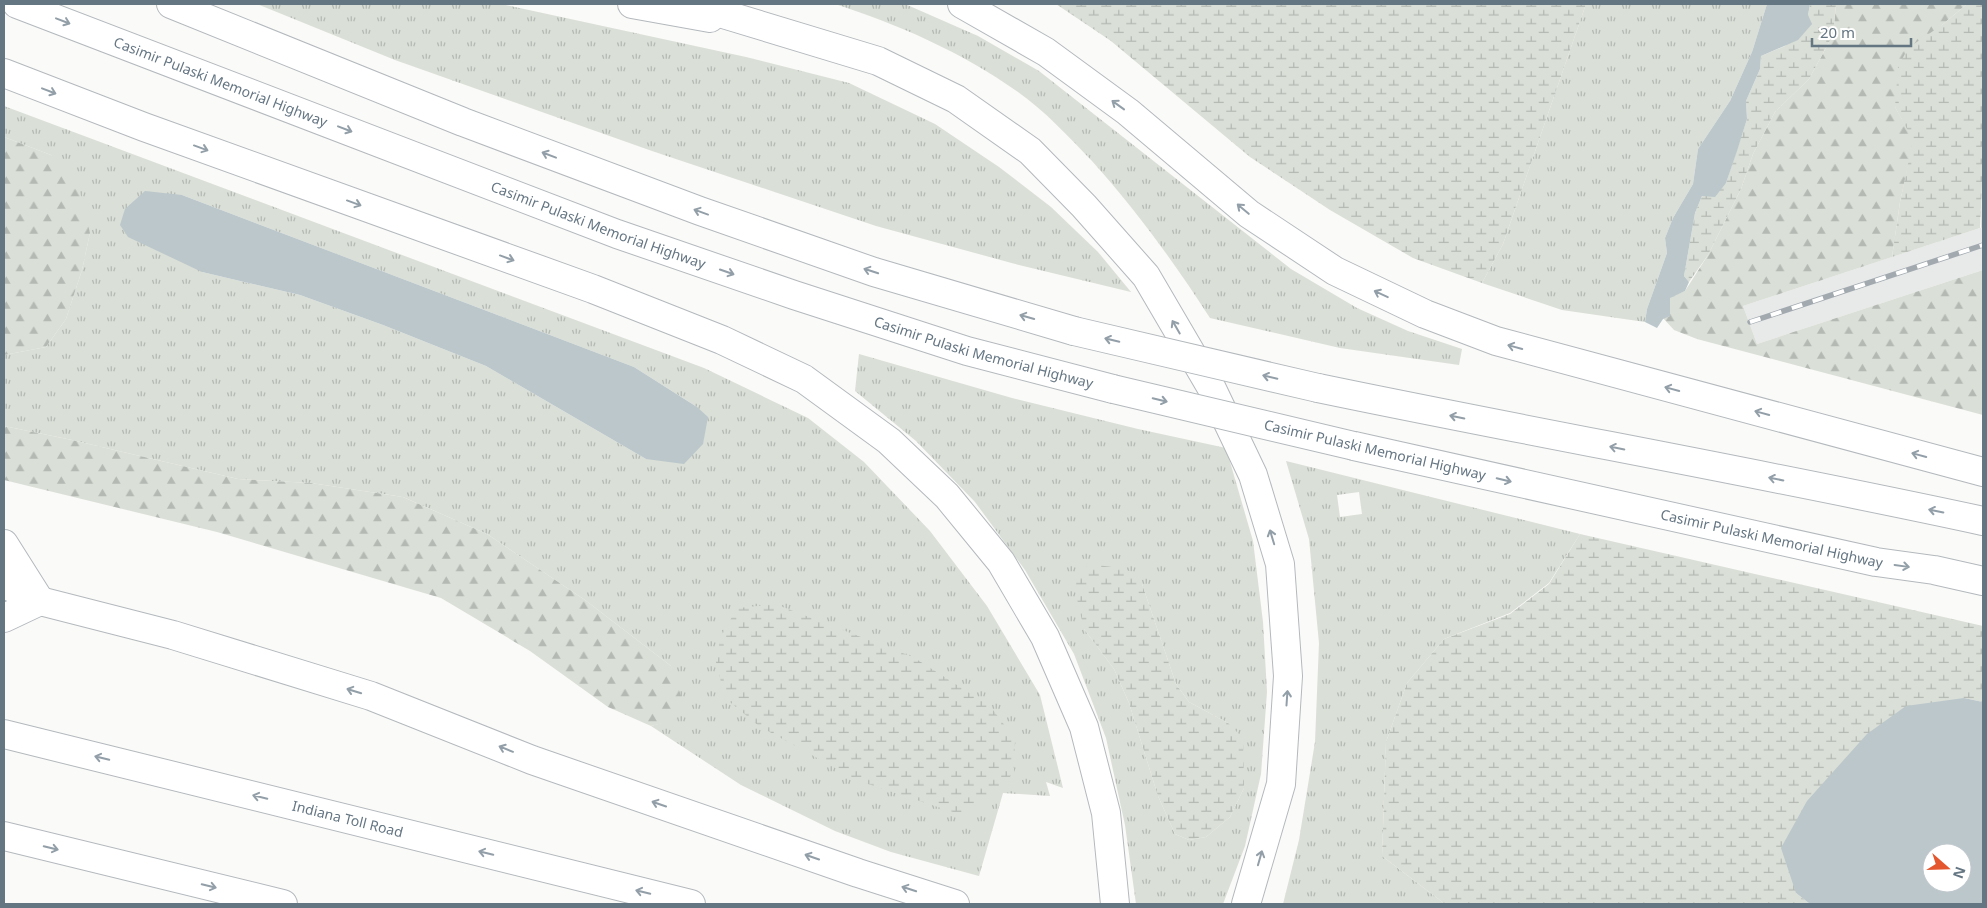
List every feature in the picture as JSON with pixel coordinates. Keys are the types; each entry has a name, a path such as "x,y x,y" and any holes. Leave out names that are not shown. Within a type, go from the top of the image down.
{"highway":[{"name":"Casimir Pulaski Memorial Highway","path":"17,4 617,234 794,295 967,351 1113,389 1354,446 1876,562 1934,570 1983,581"},
{"path":"171,4 463,122 700,211 874,272 1074,331 1318,388 1491,424 1864,495 1983,521"},
{"path":"632,4 792,34"},
{"path":"690,4 878,60 956,99 1030,151 1084,206 1146,276 1211,387 1253,475 1280,564 1288,667 1281,784 1246,904"},
{"path":"962,4 1046,52 1083,79 1128,112 1257,220 1335,271 1425,314 1496,342 1983,472"},
{"path":"4,73 144,127 594,290 722,340 804,379 889,441 947,496 1001,562 1045,637 1087,737 1106,813 1115,904"},
{"path":"4,544 40,601"},
{"path":"4,567 40,601"},
{"path":"4,584 40,601"},
{"path":"4,598 40,601 173,635 371,696 532,760 858,873 955,904"},
{"path":"4,609 40,601"},
{"path":"4,618 40,601"},
{"name":"Indiana Toll Road","path":"4,734 690,904"},
{"path":"4,836 283,904"}],"shaded area":[{"path":"1767,4 1810,4 1808,15 1812,24 1798,40 1761,56 1760,69 1746,101 1747,119 1726,183 1715,197 1702,196 1695,213 1684,276 1689,282 1685,291 1670,298 1670,316 1663,319 1657,328 1645,322 1647,309 1667,253 1665,238 1673,218 1693,184 1698,149 1730,101 1752,52"},
{"path":"145,191 182,195 634,367 697,407 708,417 703,444 684,464 646,459 486,366 383,325 300,295 202,272 128,237 120,225 125,209"},
{"path":"1983,227 1983,270 1757,344 1743,306"},
{"path":"1964,698 1983,702 1983,904 1810,904 1796,893 1781,848 1807,801 1867,734 1906,706"}],"green space":[{"path":"257,4 501,4 746,57 849,83 935,124 999,167 1051,207 1098,252 1131,292 1019,265 876,226 652,151 395,60"},
{"path":"835,4 905,4 978,36 1039,71 1291,269 1357,308 1408,331 1462,349 1459,365 1340,348 1210,318 1183,277 1124,198 1092,161 1038,107 1018,92 952,52 883,21"},
{"path":"1056,4 1586,4 1503,244 1482,283 1413,258 1330,210 1250,157 1111,41"},
{"path":"1586,4 1767,4 1752,52 1730,101 1698,149 1693,184 1673,218 1665,238 1667,253 1647,309 1645,322 1562,310 1482,283 1503,244"},
{"path":"1810,4 1836,4 1833,35 1809,79 1775,112 1753,154 1741,189 1708,255 1689,282 1684,276 1695,213 1702,196 1726,183 1747,119 1746,101 1760,69 1761,56 1785,46 1808,15"},
{"path":"1836,4 1967,4 1942,25 1895,107 1914,140 1900,202 1892,257 1743,306 1757,344 1983,270 1983,415 1697,339 1674,330 1663,318 1670,316 1670,297 1685,291 1708,255 1741,189 1753,154 1775,112 1809,79 1833,35"},
{"path":"1967,4 1983,4 1983,183 1980,228 1892,257 1900,202 1913,140 1895,107 1898,67 1908,48 1942,25"},
{"path":"4,106 704,368 808,418 864,462 930,531 987,606 1040,695 1063,788 1046,782 1050,796 1003,793 979,876 891,852 835,831 741,785 651,726 676,719 671,666 585,600 487,534 403,497 311,483 238,479 4,426 4,355 46,347 66,319 82,270 90,233 51,155 4,137","holes":["182,195 634,367 697,407 646,459 486,366 383,325 300,295 202,272"]},
{"path":"4,137 51,155 77,180 90,233 82,270 66,319 46,347 4,355"},
{"path":"1983,183 1983,227 1981,228 1982,185"},
{"path":"859,354 1012,398 1138,429 1226,448 1253,541 1263,622 1267,692 1261,774 1245,846 1223,904 1136,904 1125,825 1106,738 1074,654 1025,570 975,502 916,441 855,391","holes":["1142,584 1176,684 1189,702 1228,723 1244,788 1230,817 1206,837 1189,840 1175,834 1158,796 1129,703 1114,669 1084,629"]},
{"path":"4,426 238,479 311,483 403,497 487,534 585,600 671,666 682,699 676,720 651,726 608,707 530,651 441,598 217,532 4,480"},
{"path":"1286,461 1580,534 1549,583 1510,613 1444,639 1407,683 1386,742 1382,856 1445,904 1283,904 1299,840 1315,742 1319,643 1309,539","holes":["1359,492 1362,514 1340,517 1337,495"]},
{"path":"1580,534 1983,626 1983,702 1964,698 1796,893 1810,904 1445,904 1382,856 1386,742 1407,683 1444,639 1510,614 1549,584"},
{"path":"1091,564 1119,568 1136,573 1142,584 1176,684 1189,702 1228,723 1243,738 1244,788 1230,817 1206,837 1189,840 1175,834 1158,796 1129,703 1114,669 1084,629 1075,590 1077,572"},
{"path":"775,604 913,657 990,706 1015,739 1014,772 991,799 962,815 859,781 759,726 725,698 715,658 725,627 739,608"}],"railway":[{"path":"1750,322 1983,245"}]}
